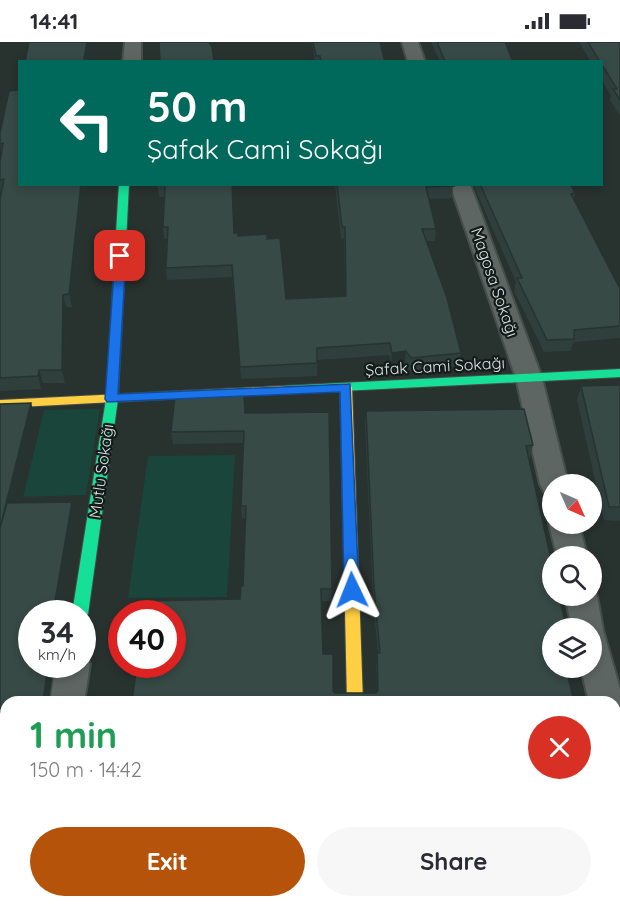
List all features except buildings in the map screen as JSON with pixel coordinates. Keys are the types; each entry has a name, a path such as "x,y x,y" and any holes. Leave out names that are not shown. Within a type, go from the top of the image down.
{"street":[{"path":"132,60 133,42"},
{"path":"410,42 416,60"},
{"name":"Mutlu Sokağı","path":"82,600 112,399 124,186"},
{"name":"Magosa Sokağı","path":"461,186 529,378 552,474"},
{"name":"Şafak Cami Sokağı","path":"0,404 620,373"},
{"path":"346,387 355,696"},
{"path":"69,696 71,678"},
{"path":"600,678 605,696"}],"green space":[{"path":"100,409 86,495 23,497 44,410"},
{"path":"235,455 227,597 128,598 148,456"}],"traffic: fast":[{"path":"82,600 112,399 124,186"},
{"path":"282,390 620,373"}],"traffic: slow":[{"path":"346,387 355,696"},
{"path":"0,404 282,390"}],"route":[{"path":"120,256 112,399 346,387 352,590"}]}
